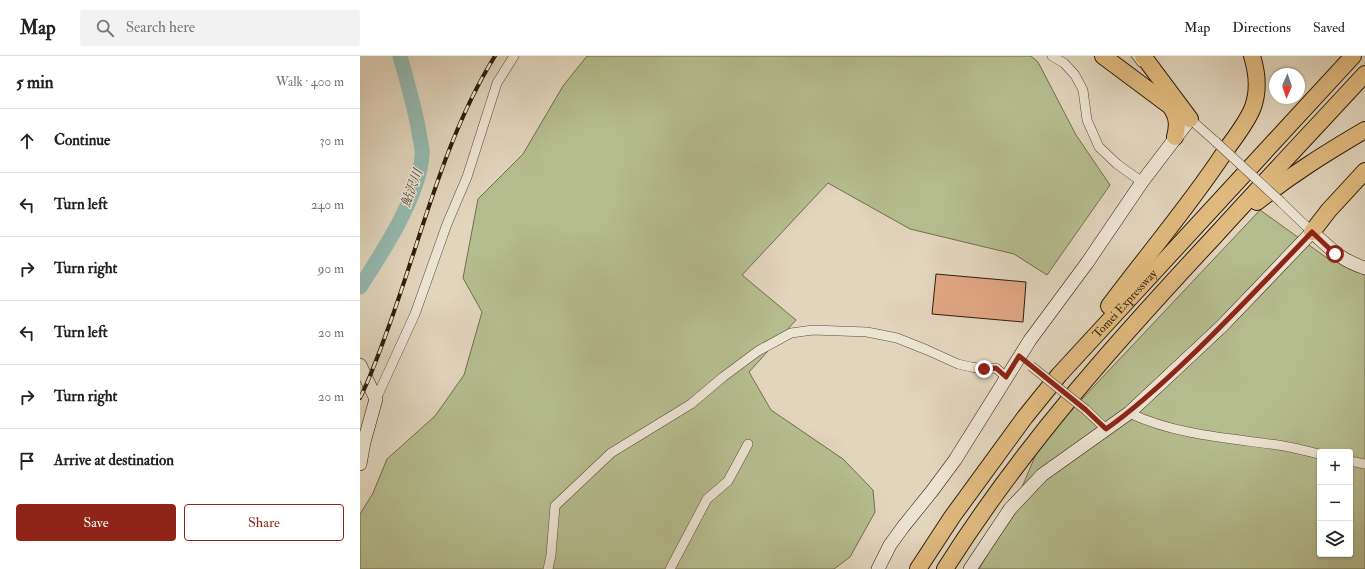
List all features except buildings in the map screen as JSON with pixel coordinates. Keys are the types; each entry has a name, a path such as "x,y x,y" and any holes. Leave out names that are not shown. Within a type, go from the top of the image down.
{"highway":[{"path":"1103,56 1170,106 1178,123 1175,137"},
{"path":"1059,375 1213,170 1249,116 1253,106 1256,89 1256,72 1252,56"},
{"name":"Tomei Expressway","path":"918,569 952,517 1025,417 1059,375 1353,56"},
{"path":"1147,62 1190,119"},
{"name":"Tomei Expressway","path":"945,569 968,532 1008,476 1050,422 1107,354 1185,267 1365,74"},
{"path":"1185,267 1257,202 1288,177 1310,162 1365,130"},
{"path":"1312,232 1329,210 1365,171"},
{"path":"1312,232 1343,200 1356,193 1365,191"}],"street":[{"path":"360,464 364,442 376,399 415,314 447,224 467,177 497,83 514,56"},
{"path":"1052,56 1064,63 1075,75 1083,90 1087,120 1099,147 1117,164 1142,182"},
{"path":"878,569 890,545 955,460 1030,340 1087,263 1142,182 1190,119 1281,202 1335,254 1350,263 1365,268"},
{"path":"970,569 1010,509 1042,475 1129,413 1222,326 1312,232"},
{"path":"548,569 551,555 555,506 611,453 691,404 723,377 758,351 791,333 813,330 867,332 897,338 958,364 984,369 996,368 1006,377"},
{"path":"1019,356 1086,410 1106,429"},
{"path":"360,365 376,399"},
{"path":"1129,413 1168,428 1218,438 1280,445 1317,453"},
{"path":"670,569 707,499 728,481 748,444"},
{"path":"1353,462 1365,464"}],"lane":[{"path":"1134,56 1141,64 1147,62"}],"green space":[{"path":"587,56 1031,56 1038,62 1076,135 1110,185 1047,275 1014,254 910,229 828,183 742,275 796,320 749,372 771,410 843,459 873,490 875,512 850,557 834,569 360,569 360,514 373,493 387,459 435,416 464,375 482,312 463,278 478,199 523,154 563,86"},
{"path":"1260,210 1327,258 1365,274 1365,569 979,569 1009,518 1036,454 1065,417"}],"waterway":[{"name":"鮎沢川","path":"360,287 389,241 415,188 420,171 422,147 413,104 400,56"}],"railway":[{"path":"360,398 371,375 386,334 447,156 477,88 495,56"}],"route":[{"path":"984,369 996,368 1006,377 1019,356 1086,410 1106,429 1129,413 1222,326 1312,232 1335,254"}]}
